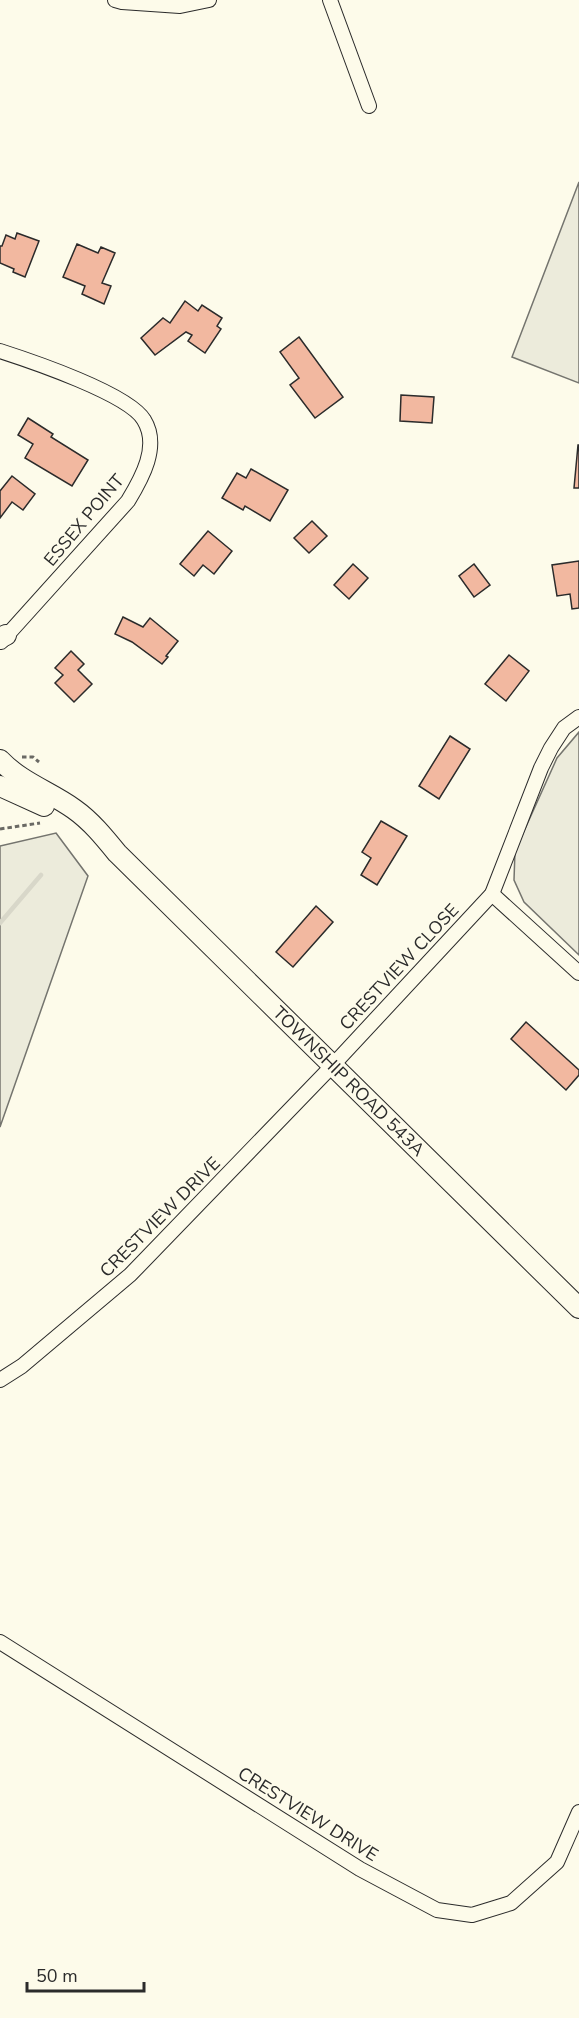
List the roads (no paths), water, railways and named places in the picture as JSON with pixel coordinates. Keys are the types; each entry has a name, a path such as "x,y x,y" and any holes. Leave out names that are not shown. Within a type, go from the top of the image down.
{"main road":[{"name":"TOWNSHIP ROAD 543A","path":"8,760 24,781 73,808 86,818 117,853 579,1308"},
{"name":"TOWNSHIP ROAD 543A","path":"0,786 26,796 67,819 99,843 117,853"}],"street":[{"path":"116,0 180,6 208,0"},
{"path":"330,0 369,106"},
{"name":"ESSEX POINT","path":"0,351 85,384 134,408 145,420 151,447 142,478 128,501 2,639"},
{"name":"CRESTVIEW CLOSE","path":"333,1065 492,894 551,747 564,728 579,717"},
{"path":"492,894 579,973"},
{"name":"CRESTVIEW DRIVE","path":"0,1380 22,1366 130,1275 333,1065"},
{"name":"CRESTVIEW DRIVE","path":"0,1642 360,1869 437,1910 472,1915 511,1903 557,1863 579,1812"}],"waterway":[{"path":"0,923 41,875"}]}
